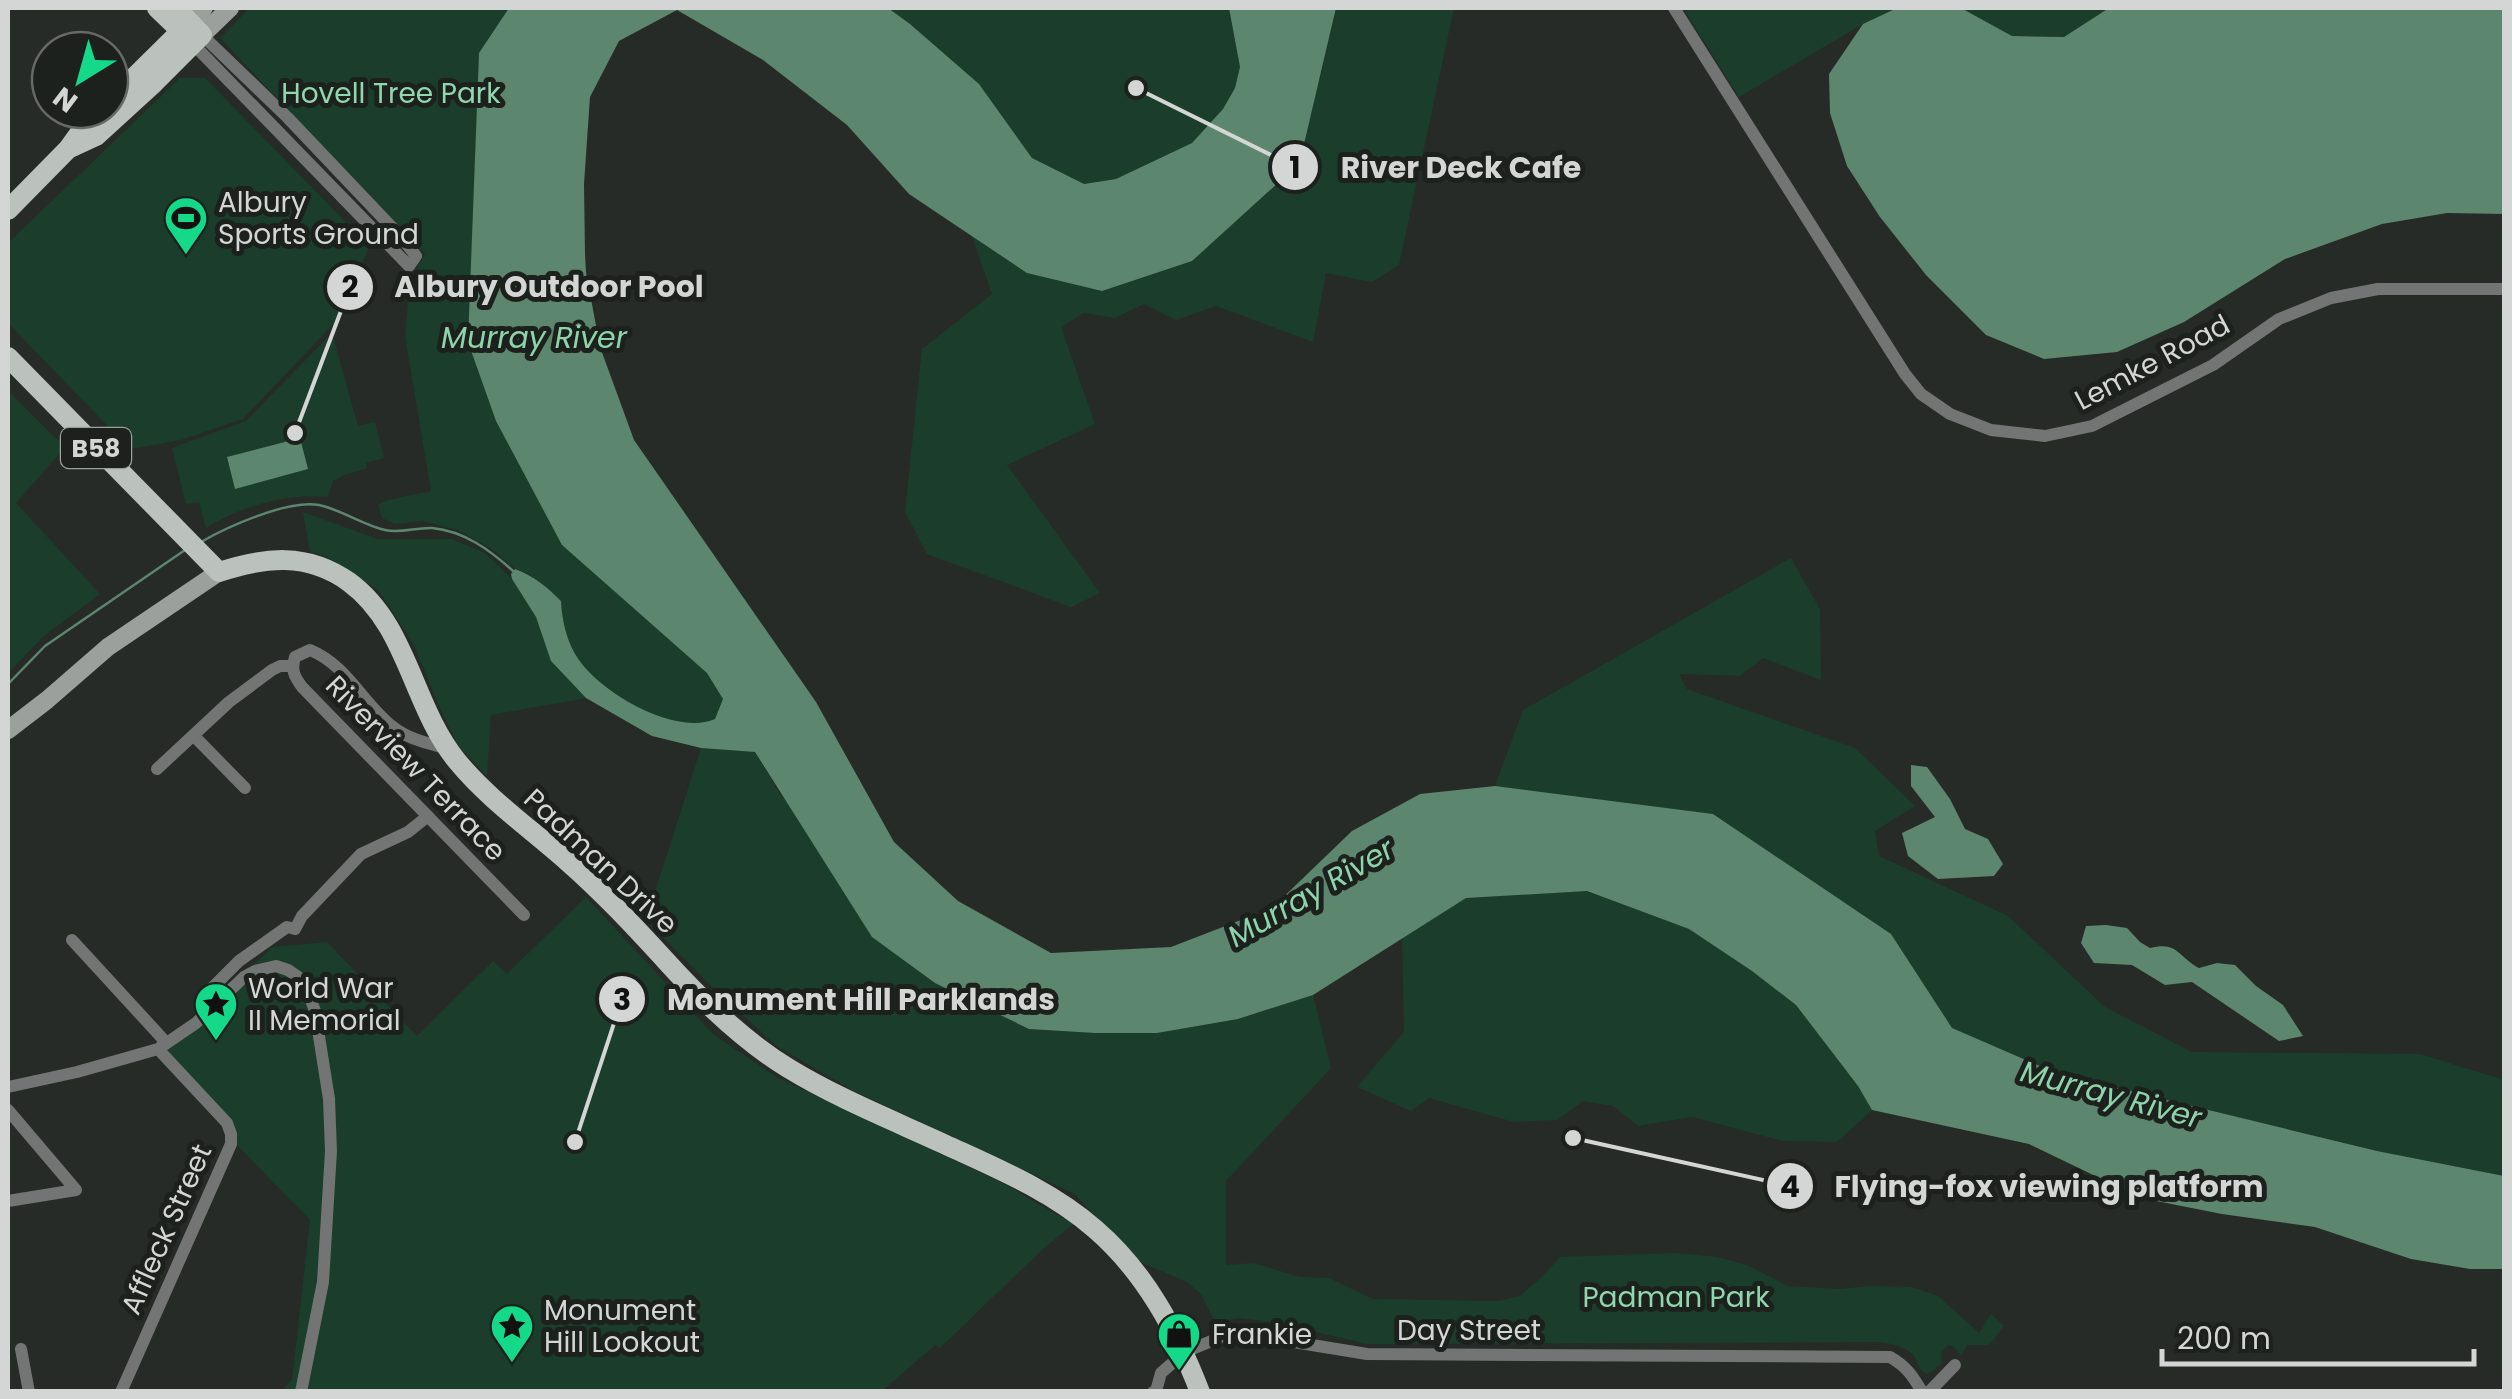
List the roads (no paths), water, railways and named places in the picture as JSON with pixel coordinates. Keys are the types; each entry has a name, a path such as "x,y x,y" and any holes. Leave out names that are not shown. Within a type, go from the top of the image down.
{"main road":[{"path":"157,8 191,24"},
{"path":"130,82 191,24 230,8"},
{"path":"68,149 96,136 191,24"},
{"path":"8,210 82,130"},
{"name":"B58","path":"8,358 220,572"},
{"name":"Padman Drive","path":"220,572 256,561 292,560 328,570 360,590 386,622 448,749 482,788 604,895 701,998 786,1067 1030,1185 1095,1229 1140,1278 1168,1321 1200,1392"},
{"path":"8,730 108,646 220,572"}],"street":[{"name":"Lemke Road","path":"1674,8 1905,374 1921,394 1950,414 1991,430 2045,436 2092,426 2213,365 2279,319 2331,298 2378,289 2504,290"},
{"path":"191,24 232,73 249,89 402,238 416,256 409,266 249,89"},
{"name":"Riverview Terrace","path":"448,749 409,737 390,726 352,682 317,653 310,650 295,657 292,666 302,686 524,916"},
{"path":"157,769 229,702 272,670 292,666"},
{"path":"194,736 245,788"},
{"path":"210,1010 201,999 239,961 287,927 295,930 302,916 361,854 408,832 428,816"},
{"name":"Affleck Street","path":"72,940 162,1038 161,1047 228,1123 231,1134 231,1144 120,1392"},
{"path":"8,1087 161,1047 187,1030 255,970 276,966 304,981 314,1010 329,1099 332,1151 326,1259 301,1392"},
{"path":"8,1110 76,1190 8,1201"},
{"name":"Day Street","path":"1184,1352 1233,1332 1367,1354 1890,1357 1912,1374 1926,1392"},
{"path":"21,1349 29,1392"},
{"path":"1153,1392 1161,1373 1184,1352"},
{"path":"1926,1392 1955,1365"}],"water":[{"name":"Murray River","path":"509,8 888,8 979,84 1032,158 1084,184 1116,179 1192,143 1223,109 1235,88 1240,67 1229,8 1336,8 1304,144 1279,182 1192,261 1102,291 1027,273 909,194 847,125 763,60 677,10 619,41 590,97 584,184 586,272 600,347 634,440 816,702 894,842 958,901 1051,953 1171,947 1272,908 1352,831 1420,794 1495,786 1713,814 1891,934 1952,1028 2056,1073 2377,1151 2504,1176 2504,1269 2470,1269 2411,1259 2315,1227 2141,1198 2029,1144 1872,1110 1796,1005 1752,971 1689,929 1587,891 1466,898 1313,995 1238,1019 1157,1033 1029,1029 935,983 872,937 755,752 701,748 652,736 586,698 551,661 536,617 512,579 515,569 522,572 561,601 566,632 579,660 622,698 680,722 715,719 723,699 707,673 562,545 496,421 468,342 479,53"},
{"path":"1897,8 1961,8 2012,36 2064,37 2109,8 2504,8 2504,214 2447,213 2382,224 2285,259 2184,322 2117,352 2044,359 1986,335 1926,275 1880,217 1847,166 1830,113 1829,74 1863,24"},
{"path":"300,438 308,469 235,489 227,457"},
{"path":"1911,765 1927,767 1965,829 1988,839 2003,864 1994,876 1938,879 1908,856 1902,833 1935,817 1911,786"},
{"path":"2086,926 2127,928 2150,948 2172,948 2199,968 2217,963 2235,965 2283,1005 2303,1036 2279,1041 2192,982 2165,985 2132,965 2094,963 2081,943"}],"waterway":[{"path":"201,542 275,510 319,505 385,530 432,528 455,533 486,549 513,571"},
{"path":"8,684 45,646 185,550"}],"place":[{"name":"River Deck Cafe","path":"1136,88"},
{"name":"Albury Sports Ground","path":"186,256"},
{"name":"Albury Outdoor Pool","path":"295,433"},
{"name":"World War II Memorial","path":"216,1042"},
{"name":"Flying-fox viewing platform","path":"1573,1138"},
{"name":"Monument Hill Parklands","path":"575,1142"},
{"name":"Monument Hill Lookout","path":"512,1364"},
{"name":"Frankie","path":"1179,1372"}],"park label":[{"name":"Hovell Tree Park","path":"391,93"},
{"name":"Padman Park","path":"1676,1297"}]}
